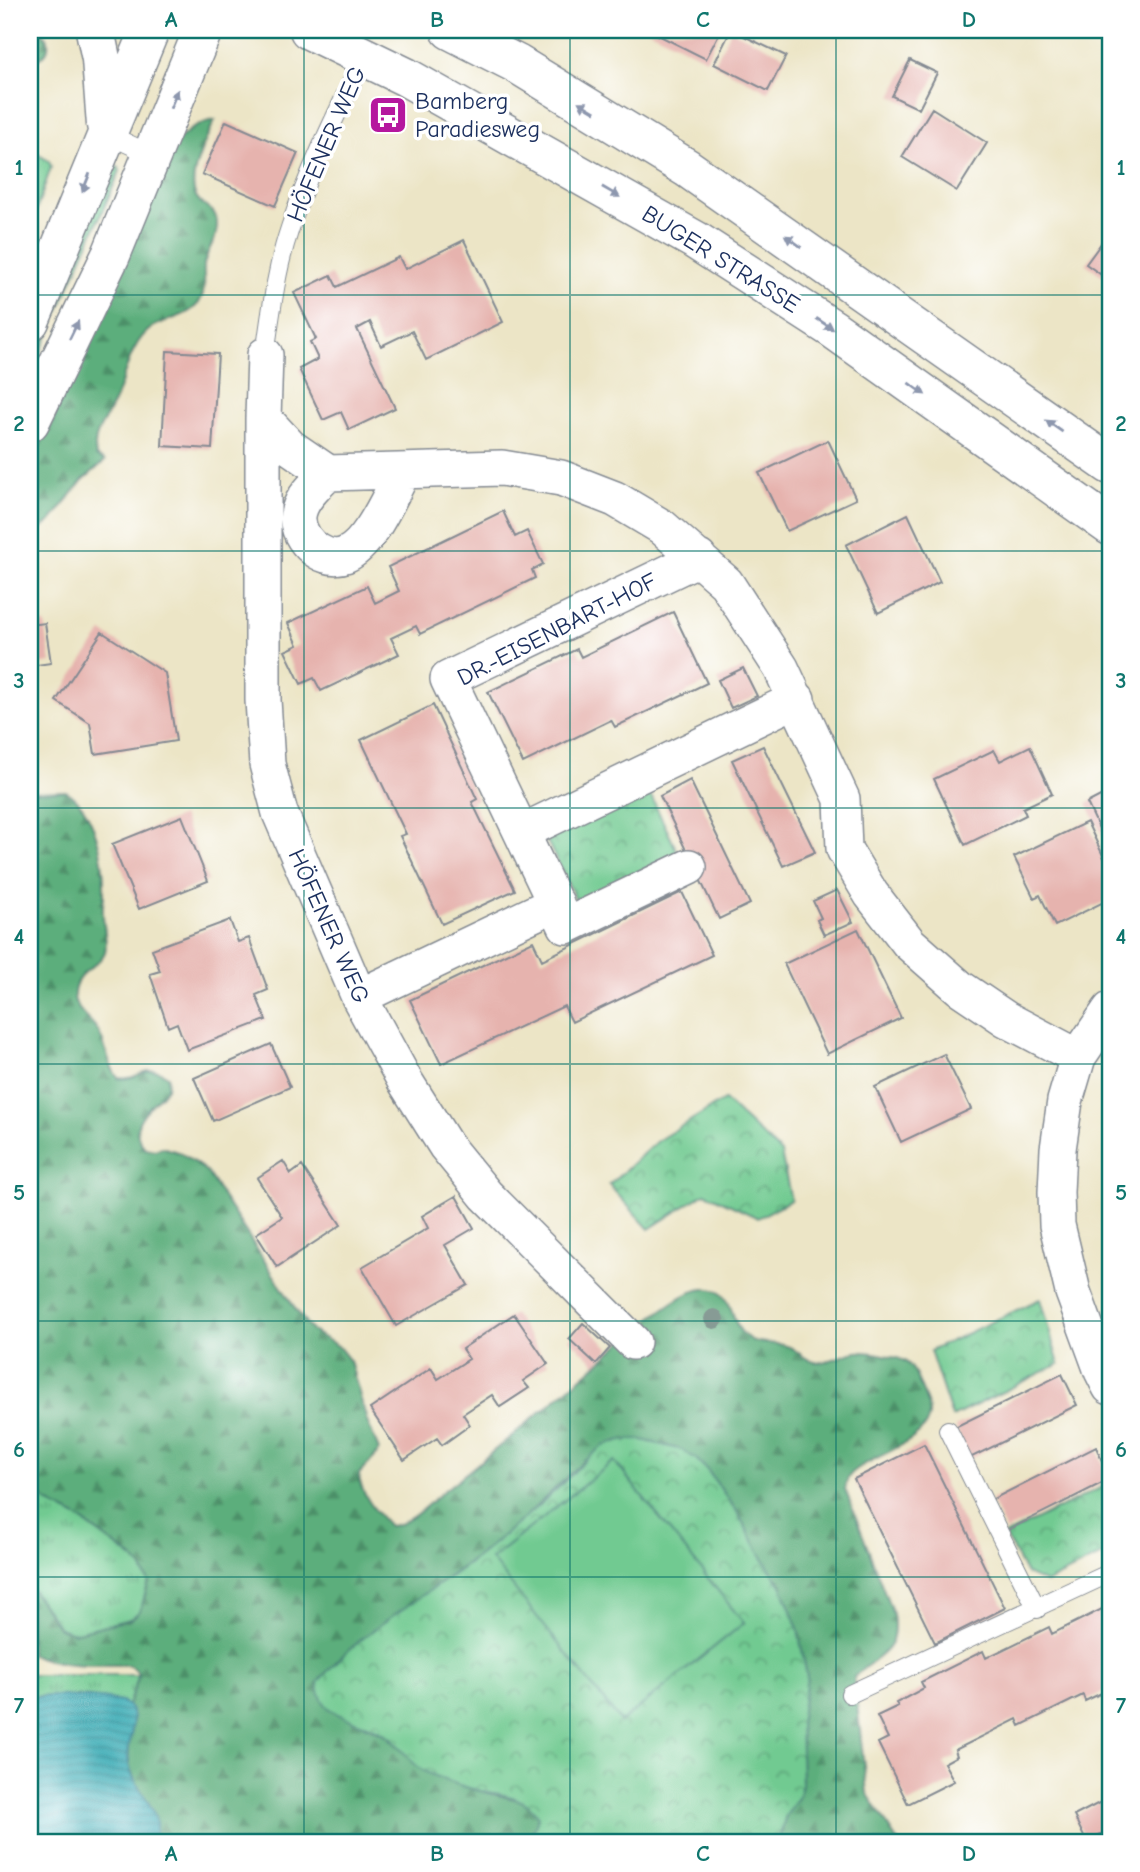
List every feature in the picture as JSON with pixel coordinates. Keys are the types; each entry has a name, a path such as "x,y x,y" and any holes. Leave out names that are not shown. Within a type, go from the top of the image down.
{"street":[{"path":"94,30 105,90 107,134"},
{"path":"30,321 150,30"},
{"path":"30,422 111,255 203,30"},
{"name":"BUGER STRASSE","path":"309,30 406,77 695,240 833,329 1110,526"},
{"name":"BUGER STRASSE","path":"450,30 517,64 687,168 1110,465"},
{"name":"HÖFENER WEG","path":"265,355 263,700 267,764 280,813 359,997 405,1081 446,1146 486,1195 634,1342"},
{"path":"263,418 290,447 328,473 502,468 561,478 615,499 662,527 726,583 781,668 842,799 844,849 878,904 909,943 960,988 1006,1019 1092,1046"},
{"path":"328,473 309,492 298,512 299,527 308,544 328,557 345,555 362,541 403,472"},
{"path":"263,550 299,527"},
{"name":"DR.-EISENBART-HOF","path":"689,867 566,926 448,678 699,558"},
{"path":"522,832 797,699"},
{"path":"359,997 556,903"},
{"path":"1110,1010 1065,1101 1058,1149 1057,1225 1073,1292 1110,1387"}],"lane":[{"name":"HÖFENER WEG","path":"265,355 273,298 289,231 317,153 364,57"},
{"path":"107,134 152,155"},
{"path":"948,1430 1037,1609"},
{"path":"850,1694 1110,1573"}],"green space":[{"path":"30,30 39,30 44,34 48,49 42,57 30,60"},
{"path":"215,120 199,158 194,179 196,196 212,210 217,224 216,235 204,265 204,288 200,301 191,311 153,327 138,342 96,438 96,456 105,461 83,480 51,521 30,537 30,464 53,421 166,151 194,127"},
{"path":"30,150 49,161 51,167 30,229"},
{"path":"118,166 120,171 30,376 30,356 113,167"},
{"path":"648,790 678,853 577,902 546,839"},
{"path":"66,791 76,799 91,822 100,851 104,880 105,952 78,980 74,994 76,1004 97,1029 118,1078 148,1071 161,1072 168,1076 167,1088 147,1109 139,1123 137,1131 145,1148 155,1150 162,1147 181,1153 206,1171 312,1331 338,1346 350,1361 367,1421 379,1450 359,1474 360,1481 369,1502 389,1526 404,1522 419,1512 640,1327 676,1300 696,1290 710,1289 723,1295 740,1330 752,1340 786,1345 815,1362 866,1352 897,1358 912,1368 928,1407 929,1415 925,1426 905,1443 855,1471 847,1479 845,1489 893,1614 893,1638 889,1646 854,1677 867,1793 898,1842 778,1842 786,1816 799,1796 802,1784 800,1723 807,1677 798,1629 782,1587 736,1510 707,1470 682,1450 638,1439 585,1460 523,1519 478,1556 341,1657 318,1682 364,1725 385,1734 423,1770 476,1790 524,1801 534,1809 538,1817 535,1828 524,1841 150,1842 155,1833 154,1814 133,1777 128,1760 132,1720 128,1706 139,1675 128,1665 66,1663 30,1654 30,1587 59,1628 73,1633 131,1619 140,1611 149,1582 141,1567 129,1555 77,1517 47,1502 30,1486 30,792"},
{"path":"724,1100 781,1153 791,1200 758,1218 705,1193 649,1229 609,1185 657,1141"},
{"path":"1040,1299 1059,1364 952,1417 930,1351"},
{"path":"638,1439 682,1450 707,1470 736,1510 782,1587 798,1629 807,1677 800,1723 802,1784 799,1796 786,1816 778,1842 521,1842 535,1828 538,1817 533,1809 511,1797 459,1785 423,1770 386,1734 333,1712 320,1695 318,1682 355,1645 482,1553 602,1447"},
{"path":"614,1461 744,1623 621,1722 491,1559"},
{"path":"1110,1483 1110,1551 1046,1583 1026,1574 1005,1535"},
{"path":"30,1486 47,1502 77,1517 141,1567 149,1582 140,1611 131,1619 73,1633 59,1628 30,1587"},
{"path":"30,1675 139,1675 128,1706 95,1697 30,1697"}],"water":[{"path":"64,1696 116,1700 132,1711 128,1760 133,1778 154,1814 155,1833 150,1842 30,1842 30,1697"}],"building":[{"path":"648,30 721,30 706,59"},
{"path":"731,30 786,56 768,91 714,64"},
{"path":"910,60 937,73 919,109 892,96"},
{"path":"932,108 987,143 957,191 902,157"},
{"path":"226,121 298,153 275,206 202,174"},
{"path":"1110,231 1110,281 1086,264"},
{"path":"464,240 503,322 426,360 412,331 381,346 370,322 357,329 395,408 349,430 341,412 323,420 299,369 318,359 310,342 316,339 294,293 331,275 337,287 399,257 405,269"},
{"path":"167,351 218,354 212,449 162,446"},
{"path":"828,440 856,499 787,531 759,473"},
{"path":"503,511 515,537 527,531 543,564 532,570 535,578 420,634 416,626 391,638 399,654 321,691 314,678 301,684 285,651 298,645 288,623 367,586 375,603 399,591 388,567"},
{"path":"908,514 940,582 878,613 846,545"},
{"path":"673,612 707,683 615,727 611,720 523,763 488,692 577,649 581,657"},
{"path":"45,623 51,663 30,666 30,625"},
{"path":"102,632 165,673 176,741 95,754 90,723 56,701"},
{"path":"743,668 757,696 731,708 718,680"},
{"path":"433,705 477,799 472,802 515,890 442,924 400,836 406,834 361,740"},
{"path":"763,746 815,852 783,866 732,760"},
{"path":"1030,746 1052,794 1023,808 1026,815 965,845 934,779 994,750 1000,761"},
{"path":"690,780 750,904 719,919 660,796"},
{"path":"1110,791 1110,833 1103,837 1087,803"},
{"path":"182,816 208,881 139,909 112,844"},
{"path":"1087,822 1110,870 1110,899 1055,926 1040,895 1034,898 1014,857"},
{"path":"837,890 853,922 824,935 817,920 821,918 813,901"},
{"path":"682,892 712,955 572,1022 564,1006 441,1064 410,1000 533,941 542,960"},
{"path":"230,920 238,942 249,938 268,990 256,995 266,1020 187,1050 177,1023 168,1027 150,974 160,971 152,949"},
{"path":"858,929 901,1018 827,1054 784,964"},
{"path":"271,1044 290,1087 213,1121 194,1078"},
{"path":"944,1054 971,1109 901,1142 875,1087"},
{"path":"283,1161 291,1174 302,1166 341,1225 277,1267 256,1234 282,1217 257,1178"},
{"path":"456,1196 474,1228 445,1245 468,1285 396,1326 362,1267 428,1228 422,1216"},
{"path":"514,1314 548,1364 523,1381 529,1388 500,1407 492,1395 463,1414 470,1425 442,1445 437,1438 404,1460 370,1409 431,1368 438,1379 469,1359 462,1349"},
{"path":"583,1323 610,1348 596,1364 569,1339"},
{"path":"1062,1374 1077,1405 970,1458 955,1427"},
{"path":"924,1444 1005,1608 935,1643 854,1479"},
{"path":"1096,1447 1110,1479 1006,1531 991,1500"},
{"path":"1110,1605 1110,1689 1085,1701 1083,1695 1020,1726 1017,1719 955,1750 957,1756 944,1763 954,1781 908,1804 878,1743 888,1738 877,1716 898,1706 896,1703 924,1688 921,1682 983,1651 986,1658 1049,1627 1052,1634"},
{"path":"1103,1801 1110,1817 1110,1830 1086,1841 1074,1816"}],"place":[{"name":"Bamberg Paradiesweg","path":"388,115"}]}
